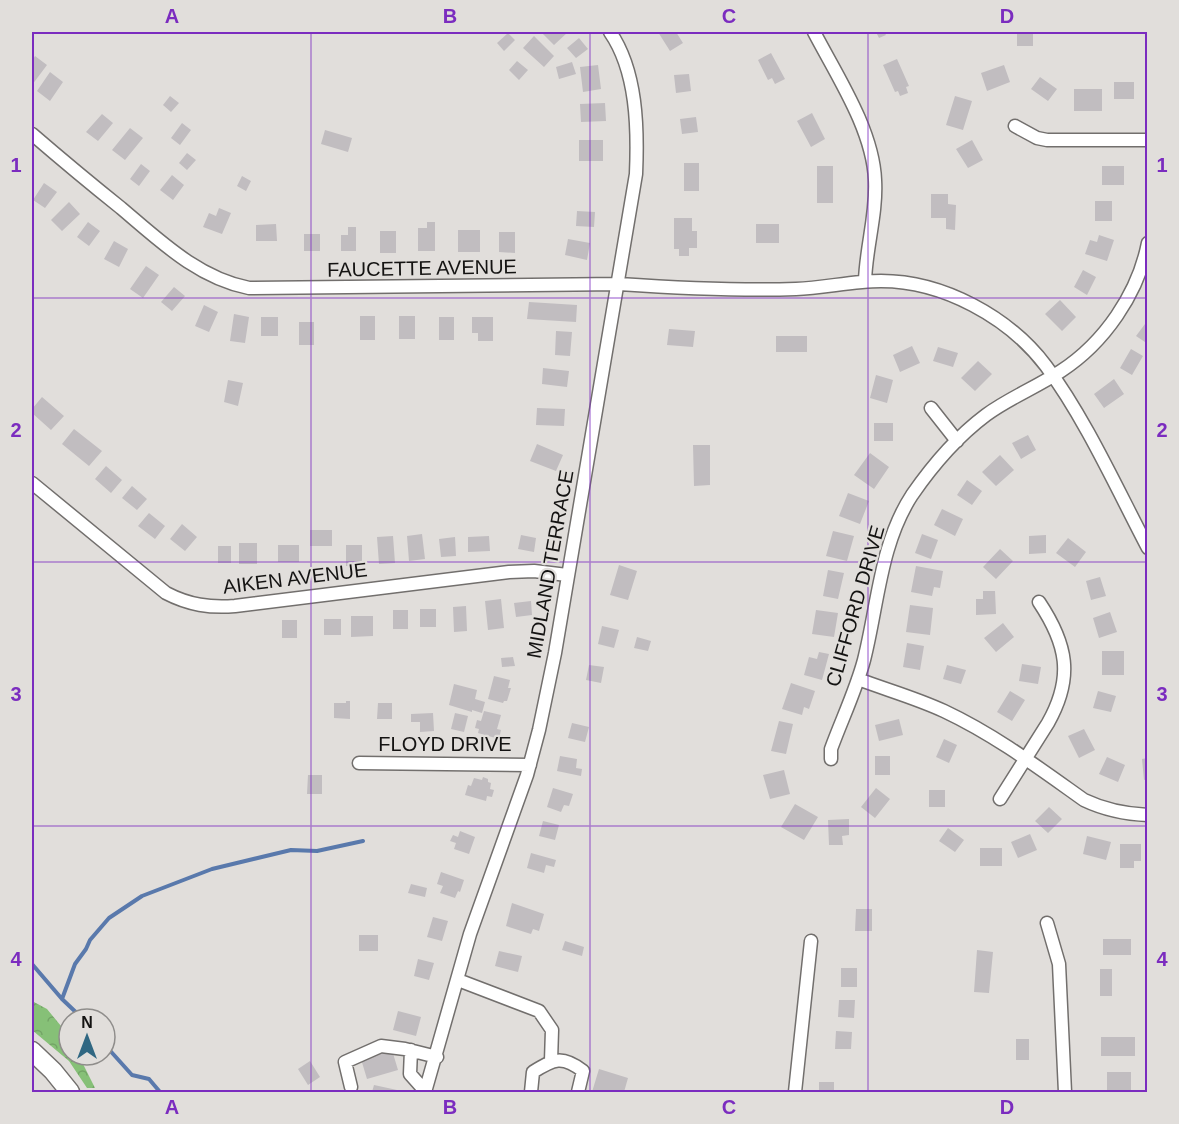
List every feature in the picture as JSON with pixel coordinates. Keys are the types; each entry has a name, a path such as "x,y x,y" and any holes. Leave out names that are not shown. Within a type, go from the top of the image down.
{"highway":[{"path":"32,1051 53,1071 70,1092"}],"street":[{"name":"MIDLAND TERRACE","path":"426,1092 478,909 530,765 549,684 619,284 636,181 636,124 628,73 619,47 610,32"},
{"path":"814,32 857,115 874,168 874,204 865,281 916,284 953,296 974,306 1021,339 1053,376 1081,421 1148,548"},
{"path":"1015,126 1037,138 1047,140 1148,140"},
{"name":"FAUCETTE AVENUE","path":"32,134 188,262 210,276 236,286 267,289 619,284 673,288 796,289 865,281"},
{"name":"CLIFFORD DRIVE","path":"831,759 831,749 858,679 880,579 897,527 911,497 957,441 988,414 1063,370 1092,344 1119,314 1140,268 1148,243"},
{"path":"932,408 957,441"},
{"name":"AIKEN AVENUE","path":"32,483 166,592 208,608 509,572 534,571 567,575"},
{"path":"1000,799 1055,711 1064,686 1065,669 1060,642 1039,602"},
{"path":"858,679 945,711 1009,746 1084,800 1122,813 1148,815"},
{"name":"FLOYD DRIVE","path":"359,763 530,765"},
{"path":"1047,923 1059,964 1065,1092"},
{"path":"795,1092 811,941"},
{"path":"458,980 539,1011 552,1030 551,1061"},
{"path":"351,1087 345,1062 381,1046 411,1050 437,1057"},
{"path":"411,1050 410,1074 426,1092"},
{"path":"531,1092 532,1072 551,1061 570,1061 583,1071 578,1092"}],"green space":[{"path":"32,1001 47,1009 57,1021 57,1051 32,1030"},
{"path":"73,1067 84,1067 95,1088 87,1088"}],"building":[{"path":"541,32 568,32 554,45"},
{"path":"658,32 676,32 683,43 670,51"},
{"path":"876,32 884,32 886,35 879,38"},
{"path":"508,33 515,40 504,51 497,43"},
{"path":"1017,34 1033,34 1033,46 1017,46"},
{"path":"534,36 554,56 544,67 523,48"},
{"path":"579,38 588,49 576,58 567,48"},
{"path":"771,53 785,79 775,84 772,78 768,80 758,60"},
{"path":"35,56 47,65 32,85 32,61"},
{"path":"897,59 909,86 906,87 908,93 900,96 898,91 895,92 883,65"},
{"path":"517,61 528,70 519,80 509,70"},
{"path":"572,62 576,74 559,79 556,67"},
{"path":"598,65 601,89 583,92 580,67"},
{"path":"1004,65 1010,82 987,91 981,73"},
{"path":"50,72 63,82 50,101 37,91"},
{"path":"689,74 691,91 676,93 674,75"},
{"path":"1040,77 1057,89 1048,101 1031,89"},
{"path":"1114,82 1134,82 1134,99 1114,99"},
{"path":"1074,89 1102,89 1102,111 1074,111"},
{"path":"170,96 179,103 171,112 163,105"},
{"path":"955,96 972,101 963,130 946,125"},
{"path":"605,103 606,121 581,122 580,104"},
{"path":"812,113 825,139 811,147 797,121"},
{"path":"102,114 113,123 98,141 86,132"},
{"path":"696,117 698,132 682,134 680,119"},
{"path":"182,123 191,130 180,145 171,138"},
{"path":"130,128 143,138 125,160 112,150"},
{"path":"325,130 352,138 348,152 321,144"},
{"path":"579,140 603,140 603,161 579,161"},
{"path":"972,140 983,160 968,168 956,149"},
{"path":"187,153 196,160 187,170 179,163"},
{"path":"684,163 699,163 699,191 684,191"},
{"path":"141,164 150,171 139,186 130,179"},
{"path":"817,166 833,166 833,203 817,203"},
{"path":"1102,166 1124,166 1124,185 1102,185"},
{"path":"172,175 184,185 173,200 160,190"},
{"path":"242,176 251,181 246,191 237,186"},
{"path":"44,183 57,192 45,208 33,200"},
{"path":"931,194 948,194 948,204 956,205 955,230 946,229 946,218 931,218"},
{"path":"1095,201 1112,201 1112,221 1095,221"},
{"path":"69,202 80,214 62,231 51,220"},
{"path":"219,208 231,213 222,234 203,227 209,213 216,216"},
{"path":"577,211 595,212 594,227 576,226"},
{"path":"674,218 692,218 692,231 697,231 697,248 689,248 689,256 679,256 679,249 674,249"},
{"path":"88,222 100,231 89,246 77,237"},
{"path":"427,222 435,222 435,251 418,251 418,228 427,228"},
{"path":"276,224 277,241 256,241 256,225"},
{"path":"756,224 779,224 779,243 756,243"},
{"path":"348,227 356,227 356,251 341,251 341,235 348,235"},
{"path":"458,230 480,230 480,252 458,252"},
{"path":"380,231 396,231 396,253 380,253"},
{"path":"499,232 515,232 515,253 499,252"},
{"path":"304,234 320,234 320,251 304,251"},
{"path":"1099,235 1114,240 1107,261 1085,254 1090,240 1097,242"},
{"path":"568,239 590,243 587,260 565,255"},
{"path":"114,241 128,249 119,267 104,259"},
{"path":"146,266 159,275 143,298 130,289"},
{"path":"1083,270 1096,277 1087,295 1074,287"},
{"path":"174,287 185,296 172,311 161,302"},
{"path":"1060,300 1076,317 1062,331 1045,314"},
{"path":"529,302 577,305 576,322 527,319"},
{"path":"204,305 218,312 209,332 195,326"},
{"path":"234,314 249,317 245,343 230,341"},
{"path":"360,316 375,316 375,340 360,340"},
{"path":"399,316 415,316 415,339 399,339"},
{"path":"261,317 278,317 278,336 261,336"},
{"path":"439,317 454,317 454,340 439,340"},
{"path":"472,317 493,317 493,341 478,341 478,333 472,333"},
{"path":"1148,320 1148,344 1136,336"},
{"path":"299,322 314,322 314,345 299,345"},
{"path":"669,329 695,331 693,347 667,345"},
{"path":"556,331 572,332 570,356 555,355"},
{"path":"776,336 807,336 807,352 776,352"},
{"path":"912,346 920,363 900,372 893,355"},
{"path":"938,347 958,353 953,367 933,361"},
{"path":"1131,349 1143,356 1132,375 1120,368"},
{"path":"978,361 992,374 975,391 961,378"},
{"path":"543,368 569,371 567,387 542,384"},
{"path":"876,375 893,380 887,403 870,398"},
{"path":"1114,379 1124,394 1104,408 1094,394"},
{"path":"228,380 243,383 238,406 224,402"},
{"path":"42,397 64,416 51,430 32,413 32,409"},
{"path":"537,408 565,409 564,426 536,425"},
{"path":"874,423 893,423 893,441 874,441"},
{"path":"74,429 102,451 89,466 62,444"},
{"path":"1028,435 1036,450 1021,459 1012,443"},
{"path":"537,444 563,455 556,471 530,461"},
{"path":"693,445 710,445 710,485 694,486"},
{"path":"870,453 889,467 874,489 854,475"},
{"path":"1000,455 1014,470 996,486 982,472"},
{"path":"106,466 122,480 111,493 95,479"},
{"path":"967,480 982,491 972,505 957,495"},
{"path":"132,486 147,499 137,510 122,498"},
{"path":"848,493 869,501 860,524 839,516"},
{"path":"942,509 963,519 955,536 934,525"},
{"path":"149,513 165,526 155,539 138,526"},
{"path":"182,524 197,537 185,551 170,539"},
{"path":"310,530 332,530 332,546 310,546"},
{"path":"833,531 854,536 847,561 826,556"},
{"path":"422,534 425,559 409,561 407,536"},
{"path":"922,534 938,540 931,559 915,553"},
{"path":"521,535 536,538 534,552 518,549"},
{"path":"1046,535 1046,553 1029,554 1029,536"},
{"path":"393,536 395,563 379,564 377,537"},
{"path":"489,536 490,551 468,552 468,537"},
{"path":"455,537 456,556 441,557 439,539"},
{"path":"1068,538 1086,552 1075,567 1056,553"},
{"path":"239,543 257,543 257,564 239,564"},
{"path":"278,545 299,545 299,562 278,562"},
{"path":"346,545 362,545 362,566 346,566"},
{"path":"218,546 231,546 231,563 218,563"},
{"path":"1000,549 1013,561 996,579 983,567"},
{"path":"619,565 637,571 628,600 610,595"},
{"path":"916,566 943,571 940,588 934,587 932,596 911,592"},
{"path":"828,570 844,573 838,599 823,596"},
{"path":"1100,577 1106,596 1091,600 1086,581"},
{"path":"983,591 995,591 996,614 976,615 976,599 983,599"},
{"path":"501,599 504,628 488,630 485,601"},
{"path":"531,601 532,615 516,617 514,603"},
{"path":"910,605 933,608 930,635 906,632"},
{"path":"466,606 467,631 454,632 453,607"},
{"path":"420,609 436,609 436,627 420,627"},
{"path":"393,610 408,610 408,629 393,629"},
{"path":"816,610 838,613 834,637 812,634"},
{"path":"1110,612 1117,632 1099,638 1093,618"},
{"path":"351,616 373,616 373,636 351,637"},
{"path":"324,619 341,619 341,635 324,635"},
{"path":"282,620 297,620 297,638 282,638"},
{"path":"1003,623 1014,637 996,652 984,638"},
{"path":"602,626 619,630 614,648 598,644"},
{"path":"637,637 651,641 648,651 634,648"},
{"path":"907,643 924,646 920,670 903,667"},
{"path":"1102,651 1124,651 1124,675 1102,675"},
{"path":"819,652 829,654 822,680 804,675 809,657 817,659"},
{"path":"513,657 515,666 502,667 501,658"},
{"path":"1022,664 1041,667 1038,684 1019,681"},
{"path":"589,665 604,667 601,683 586,680"},
{"path":"947,665 966,670 961,684 943,679"},
{"path":"494,676 510,680 508,688 511,688 507,701 503,703 488,699"},
{"path":"791,683 815,691 809,709 804,707 802,715 782,709"},
{"path":"454,684 477,690 475,699 485,702 482,713 449,705"},
{"path":"1010,691 1025,700 1012,721 997,712"},
{"path":"1098,691 1116,696 1111,712 1093,708"},
{"path":"350,701 350,719 334,718 334,703 346,703"},
{"path":"378,703 392,703 392,719 377,719"},
{"path":"484,711 501,715 497,729 501,730 499,739 478,733 479,729 475,728 477,720 481,721"},
{"path":"433,713 434,731 420,732 420,722 411,722 411,714"},
{"path":"455,713 468,716 464,732 451,729"},
{"path":"899,719 903,735 879,741 875,725"},
{"path":"779,721 793,724 786,754 771,751"},
{"path":"572,723 589,727 585,742 568,738"},
{"path":"1084,729 1095,750 1079,758 1068,736"},
{"path":"944,739 957,745 949,763 936,757"},
{"path":"560,756 577,759 576,768 582,769 581,776 557,771"},
{"path":"875,756 890,756 890,775 875,775"},
{"path":"1107,757 1125,765 1118,782 1099,774"},
{"path":"1148,758 1148,779 1144,780 1142,759"},
{"path":"784,770 790,794 770,799 763,775"},
{"path":"308,775 322,775 322,794 307,794"},
{"path":"483,777 491,783 490,789 494,790 492,797 487,796 486,801 465,795 468,785 471,786 474,778 482,780"},
{"path":"553,788 573,794 569,806 564,805 561,812 547,807"},
{"path":"876,788 890,799 875,818 861,807"},
{"path":"929,790 945,790 945,807 929,807"},
{"path":"795,804 818,817 804,840 781,827"},
{"path":"1049,807 1062,819 1048,833 1035,821"},
{"path":"849,819 849,835 842,836 843,845 829,845 828,820"},
{"path":"543,821 559,825 555,840 539,836"},
{"path":"948,828 964,840 955,852 939,841"},
{"path":"460,831 475,837 469,854 454,849 456,843 450,841 453,835 458,837"},
{"path":"1030,834 1037,850 1018,858 1011,842"},
{"path":"1087,836 1111,842 1106,860 1083,854"},
{"path":"1120,844 1141,844 1141,861 1134,861 1134,868 1120,868"},
{"path":"980,848 1002,848 1002,866 980,866"},
{"path":"531,853 556,860 554,867 546,865 544,873 527,868"},
{"path":"441,872 464,880 455,898 440,893 443,886 437,884"},
{"path":"411,884 427,888 425,897 408,893"},
{"path":"512,903 544,914 539,931 533,929 531,934 506,926"},
{"path":"856,909 872,909 872,931 855,931"},
{"path":"433,917 448,921 442,941 427,937"},
{"path":"359,935 378,935 378,951 359,951"},
{"path":"1103,939 1131,939 1131,955 1103,955"},
{"path":"565,941 584,947 582,956 562,950"},
{"path":"977,950 993,952 989,993 974,992"},
{"path":"499,951 522,956 518,972 495,966"},
{"path":"418,959 434,963 429,980 414,976"},
{"path":"841,968 857,968 857,987 841,987"},
{"path":"1100,969 1112,969 1112,996 1100,996"},
{"path":"839,1000 855,1000 854,1018 838,1017"},
{"path":"398,1011 421,1017 416,1036 393,1030"},
{"path":"836,1031 852,1032 851,1049 835,1049"},
{"path":"1101,1037 1135,1037 1135,1056 1101,1056"},
{"path":"1016,1039 1029,1039 1029,1060 1016,1060"},
{"path":"392,1050 398,1070 367,1079 361,1059"},
{"path":"310,1061 320,1077 308,1085 298,1069"},
{"path":"599,1069 628,1078 624,1092 592,1092"},
{"path":"1107,1072 1131,1072 1131,1092 1107,1091"},
{"path":"819,1082 834,1082 834,1092 819,1092"},
{"path":"374,1085 397,1090 396,1092 372,1092"}],"waterway":[{"path":"62,999 75,964 90,940 109,918 142,896 212,869 291,850 317,851 363,841"},
{"path":"32,964 70,1007"},
{"path":"117,1058 132,1075 149,1079 160,1092"}]}
